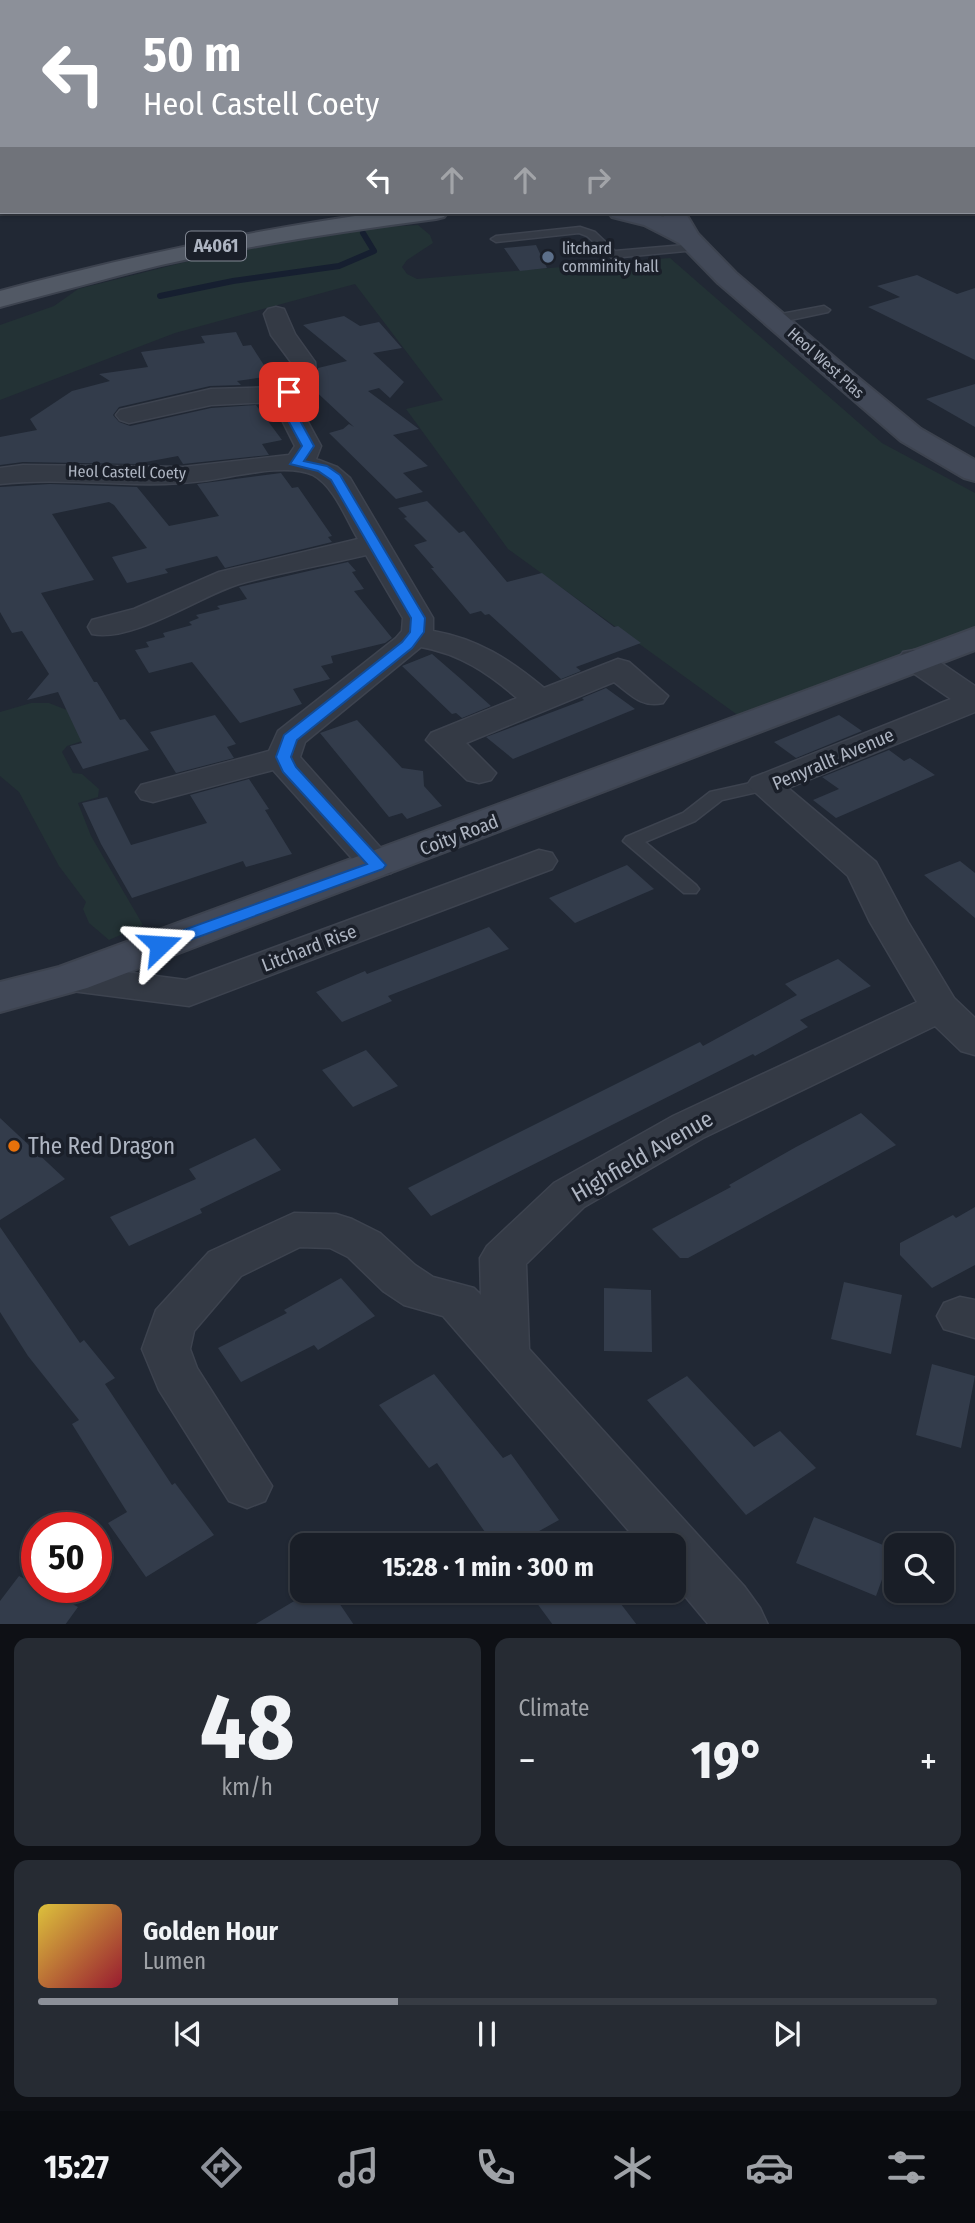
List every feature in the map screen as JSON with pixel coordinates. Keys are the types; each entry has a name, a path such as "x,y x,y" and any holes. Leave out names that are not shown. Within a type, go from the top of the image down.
{"main road":[{"name":"A4061","path":"0,284 205,232 316,214"},
{"name":"A4061","path":"0,299 209,247 311,229 421,214"},
{"name":"Heol West Plas","path":"628,214 652,220 692,243"},
{"name":"Heol West Plas","path":"674,214 692,243 727,278 845,381 911,435 972,467"},
{"name":"Coity Road","path":"0,997 72,978 975,638"}],"street":[{"path":"272,323 303,362 304,374 288,394 285,404 308,446 296,464"},
{"path":"129,415 161,415 211,397 288,394"},
{"name":"Heol Castell Coety","path":"0,476 23,472 67,471 183,475 296,464 322,468 336,478 418,618 414,637"},
{"path":"102,626 145,615 229,578 375,544"},
{"path":"378,865 289,768 283,757 290,738 414,637 469,648 494,662 540,701"},
{"path":"914,660 975,701"},
{"path":"479,773 443,740 618,669 652,696"},
{"name":"Penyrallt Avenue","path":"975,701 764,785 863,870 889,922 940,1007 975,1041"},
{"path":"153,791 283,757"},
{"name":"Litchard Rise","path":"72,978 189,993 539,862"},
{"name":"Highfield Avenue","path":"505,1355 503,1258 569,1195 688,1127 940,1007"},
{"path":"247,1486 176,1376 166,1349 173,1323 225,1264 294,1230 336,1231 364,1245 399,1278 420,1292 458,1301 725,1603 740,1624"}],"lane":[{"path":"496,239 580,230 591,234 612,255 692,243"},
{"path":"776,319 824,310"},
{"path":"690,889 632,841 689,817 716,796 764,785"}],"shaded area":[{"path":"418,225 430,235 433,243 407,260 402,267 407,274 417,279 670,258 882,443 975,493 975,633 750,724 508,549 406,409 443,400 355,284 175,333 0,400 0,325 54,306 78,289 298,237"},
{"path":"31,703 49,703 72,712 82,741 67,746 62,752 73,773 82,774 99,789 98,797 78,803 91,836 143,925 109,940 89,923 83,909 86,902 59,866 19,792 0,776 0,712"}],"building":[{"path":"536,245 547,268 520,271 504,248"},
{"path":"917,275 957,294 975,288 975,360 868,307 900,297 877,286"},
{"path":"344,316 360,326 379,322 402,348 373,353 404,382 390,398 379,388 368,391 419,429 393,435 428,466 403,473 423,492 396,499 329,433 349,424 354,427 310,386 318,376 318,368 347,361 303,325"},
{"path":"236,332 243,346 251,345 271,376 237,381 241,385 210,386 119,407 113,415 119,422 130,426 211,408 256,405 282,440 262,444 269,455 183,464 178,456 135,464 23,462 0,465 0,437 37,430 30,419 72,391 110,381 99,374 148,367 141,352 205,343 201,336"},
{"path":"975,384 975,427 926,399"},
{"path":"281,473 292,488 298,487 332,536 328,537 332,542 225,568 217,556 165,569 168,573 127,583 112,557 147,548 114,505 109,502 52,514 94,580 41,593 120,720 125,719 149,750 83,769 70,746 82,743 58,692 27,700 49,674 22,631 12,633 0,612 0,487 50,484 137,487 169,526 219,516 197,484"},
{"path":"427,501 459,533 464,531 507,582 542,573 614,627 618,626 641,643 576,667 581,671 561,679 489,614 485,615 481,611 470,614 431,568 434,568 414,545 427,541 398,508"},
{"path":"348,562 356,571 352,572 364,589 354,591 392,638 385,643 331,656 333,663 321,666 330,679 293,689 302,704 240,723 192,662 149,673 135,650 149,647 146,642 165,637 163,633 192,625 189,622 199,618 196,615 220,609 217,606 247,599 239,587"},
{"path":"432,654 491,706 462,718 456,713 452,714 402,666"},
{"path":"606,688 635,709 513,759 486,737 584,700 582,698"},
{"path":"215,715 236,744 227,747 234,758 176,773 150,732"},
{"path":"839,715 862,731 796,758 774,742"},
{"path":"357,720 402,768 423,771 424,786 442,806 407,819 402,813 389,817 320,733"},
{"path":"889,750 904,761 910,758 935,775 836,818 813,800 839,789 822,777"},
{"path":"249,779 269,809 265,810 292,854 246,867 243,861 132,898 101,844 82,803 107,797 131,845 207,823 190,795"},
{"path":"960,861 975,873 975,918 924,875"},
{"path":"627,865 654,889 575,923 549,898"},
{"path":"489,927 509,949 388,996 392,1001 342,1022 316,992 365,971 367,974"},
{"path":"838,959 871,986 800,1020 808,1027 755,1056 753,1054 431,1216 408,1188 700,1042 703,1046 797,995 785,984"},
{"path":"366,1050 398,1086 353,1107 322,1070"},
{"path":"861,1113 896,1145 688,1258 680,1258 652,1229 731,1187 729,1185 796,1147"},
{"path":"0,1118 65,1179 0,1220"},
{"path":"255,1138 281,1170 200,1209 202,1213 129,1246 110,1217 196,1179 189,1169"},
{"path":"975,1207 975,1265 932,1288 900,1255 900,1243 953,1215 956,1218"},
{"path":"0,1227 80,1343 84,1340 115,1378 105,1384 172,1485 175,1483 214,1535 146,1577 112,1529 112,1521 127,1512 72,1424 79,1420 28,1356 0,1312"},
{"path":"341,1278 375,1316 318,1350 314,1345 241,1382 218,1348 287,1313 284,1310"},
{"path":"844,1282 902,1295 891,1354 831,1339"},
{"path":"604,1288 651,1290 652,1352 604,1351"},
{"path":"932,1364 975,1376 961,1448 916,1435"},
{"path":"434,1374 503,1458 511,1454 559,1520 536,1533 486,1533 437,1463 429,1468 379,1405"},
{"path":"687,1376 754,1447 780,1431 816,1468 746,1515 647,1400"},
{"path":"814,1517 884,1545 884,1574 876,1596 796,1563"},
{"path":"19,1576 21,1603 70,1603 78,1607 66,1624 0,1624 0,1601"},
{"path":"291,1603 339,1603 353,1624 256,1624"},
{"path":"537,1603 620,1603 636,1624 552,1624"}],"waterway":[{"path":"160,296 233,281 339,266 374,251 363,233"}],"place":[{"name":"litchard comminity hall","path":"548,257"},
{"name":"The Red Dragon","path":"14,1146"}],"route":[{"path":"160,945 378,865 289,768 283,757 290,738 407,645 417,632 418,618 336,478 322,468 296,464 305,455 308,446 285,404 289,392"}]}
